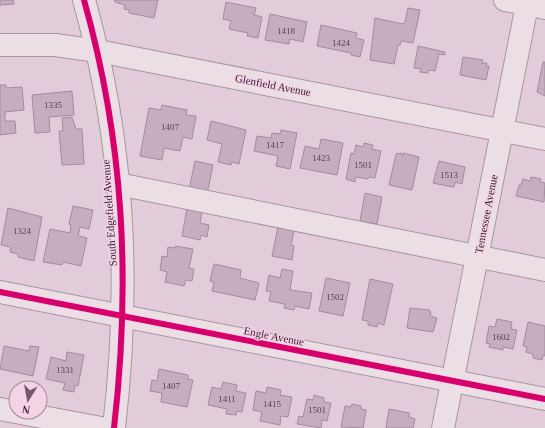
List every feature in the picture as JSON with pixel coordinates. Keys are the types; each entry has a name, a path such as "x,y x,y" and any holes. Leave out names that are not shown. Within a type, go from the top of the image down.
{"street":[{"name":"South Edgefield Avenue","path":"84,0 98,51 112,126 122,234 123,317 120,373 114,428"},
{"path":"505,0 534,4"},
{"name":"Tennessee Avenue","path":"443,428 502,130 534,4"},
{"name":"Glenfield Avenue","path":"0,45 55,45 98,51 545,139"},
{"path":"118,184 545,270"},
{"name":"Engle Avenue","path":"0,292 545,399"},
{"path":"0,409 102,428"}],"building":[{"path":"0,0 13,0 14,4 0,5"},
{"path":"114,0 158,0 154,18 129,13 129,10 124,9 125,5 115,2"},
{"path":"226,2 256,8 254,15 262,17 258,38 247,36 248,33 229,29 231,21 223,19"},
{"path":"408,8 420,10 413,43 401,41 400,45 398,45 394,64 370,60 375,18 403,24 405,22"},
{"path":"270,14 307,22 303,42 290,39 289,44 265,40"},
{"path":"321,25 357,33 356,38 364,40 360,57 351,55 351,53 317,46"},
{"path":"418,46 445,52 445,55 439,54 435,71 429,70 428,73 420,72 421,69 414,68"},
{"path":"463,57 483,60 482,64 487,63 486,66 489,66 486,80 460,75"},
{"path":"543,62 545,62 545,96 537,92"},
{"path":"0,85 6,85 6,88 22,87 24,110 5,112 5,121 15,121 16,133 0,135"},
{"path":"72,91 74,115 49,117 50,132 35,133 32,95"},
{"path":"162,105 187,110 186,115 196,116 192,139 183,137 180,151 164,148 162,160 140,156 149,108 161,110"},
{"path":"72,117 76,129 82,129 84,164 62,165 59,131 63,131 62,118"},
{"path":"211,121 246,130 239,164 232,162 231,165 218,162 222,144 207,140"},
{"path":"281,130 297,133 290,169 276,166 278,156 254,151 257,136 271,138 272,133 280,134"},
{"path":"321,139 343,143 337,175 300,168 305,146 319,149"},
{"path":"364,143 373,145 372,149 381,151 375,178 369,177 368,179 356,177 355,182 346,179 351,153 354,154 356,145 363,147"},
{"path":"401,153 403,156 403,153 419,157 412,190 389,185 396,154"},
{"path":"195,161 213,165 207,194 189,190"},
{"path":"439,161 465,167 462,184 455,182 454,187 452,187 433,183"},
{"path":"531,177 541,179 540,182 545,183 544,202 516,196 519,185 521,185 523,179 530,181"},
{"path":"365,193 382,197 377,224 360,221"},
{"path":"73,206 93,210 89,229 80,227 78,236 87,238 81,266 63,262 62,265 43,262 50,229 70,233 71,225 69,224"},
{"path":"8,208 42,217 34,261 18,257 18,254 10,252 11,247 1,245"},
{"path":"187,208 202,211 200,223 209,225 207,237 201,235 200,240 182,236"},
{"path":"278,227 294,231 291,245 294,246 292,260 272,256"},
{"path":"175,246 193,249 189,268 194,269 192,281 186,280 184,286 165,282 167,272 160,270 162,256 167,257 168,247 175,248"},
{"path":"214,264 241,270 240,278 259,283 255,300 212,291 214,282 210,281"},
{"path":"282,269 293,271 290,290 312,293 309,309 295,306 294,310 284,308 285,304 269,301 271,292 266,291 269,275 280,278"},
{"path":"326,278 350,283 343,316 319,311"},
{"path":"370,279 393,284 384,325 378,323 377,327 368,325 368,321 362,320"},
{"path":"410,308 429,310 431,312 430,316 437,318 433,332 407,328"},
{"path":"497,319 512,322 511,329 517,330 513,349 503,347 503,350 489,347 490,344 486,343 489,326 495,327"},
{"path":"528,322 545,326 545,356 543,355 542,360 533,358 533,354 526,352 527,347 523,346"},
{"path":"4,346 29,351 30,346 39,347 33,376 0,369"},
{"path":"67,352 84,355 78,386 75,385 74,392 63,390 65,383 46,379 51,357 66,361"},
{"path":"159,369 188,375 188,379 193,380 187,407 161,402 162,393 150,391 152,380 157,381"},
{"path":"223,382 237,385 236,391 246,393 242,412 237,411 236,415 226,414 227,409 208,405 212,387 221,389"},
{"path":"267,387 281,390 280,395 292,397 288,417 281,416 280,425 260,421 262,412 253,410 256,391 266,393"},
{"path":"314,395 324,398 324,402 331,403 327,421 322,420 321,428 297,424 299,416 303,417 307,399 313,400"},
{"path":"352,404 361,406 361,409 366,410 363,428 341,427 345,406 351,407"},
{"path":"389,409 409,413 409,417 415,419 413,428 386,428"}],"cycle path":[{"path":"84,0 108,106 116,159 120,212 123,265 122,319 114,428"},
{"path":"0,292 545,399"}]}
